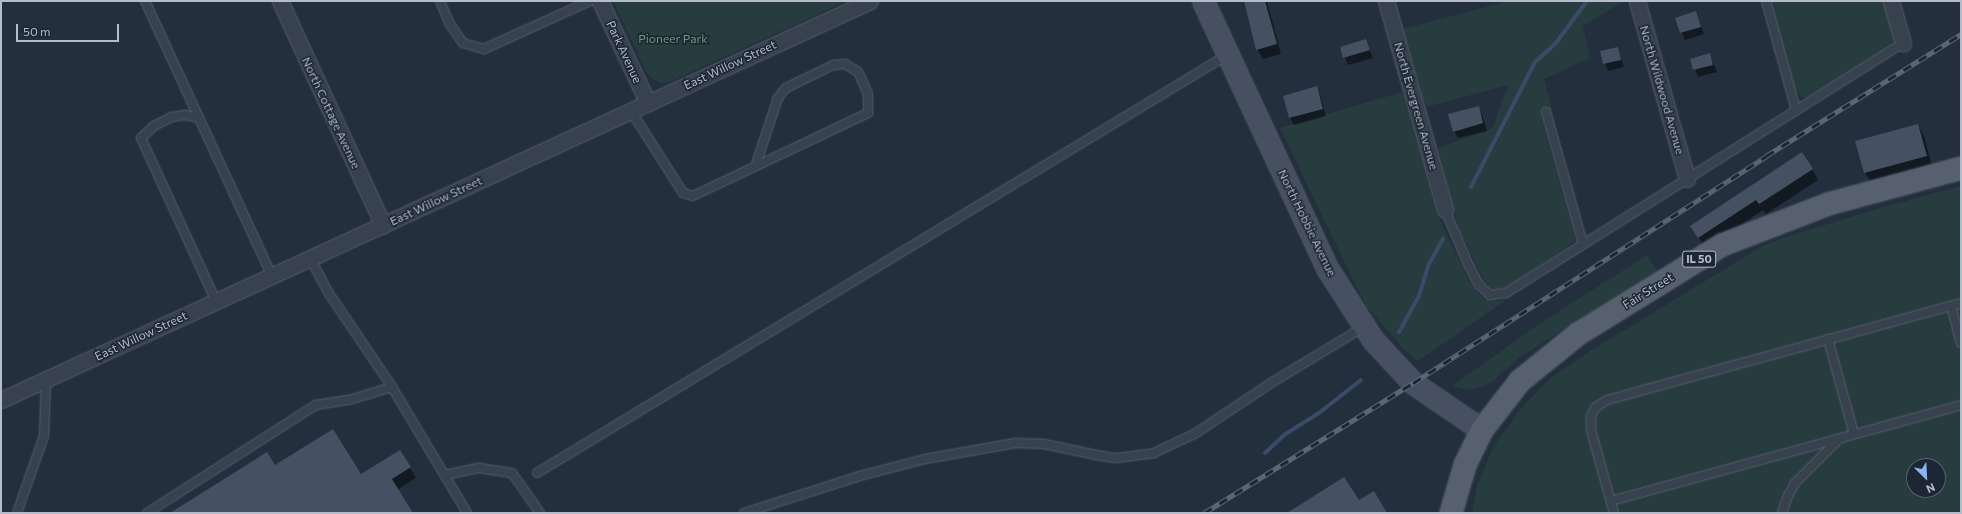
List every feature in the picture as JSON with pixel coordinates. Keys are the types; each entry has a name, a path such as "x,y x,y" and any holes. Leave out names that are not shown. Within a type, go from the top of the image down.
{"main road":[{"name":"North Hobbie Avenue","path":"1202,1 1327,268 1373,340 1413,383 1482,430"},
{"name":"Fair Street","path":"1482,430 1520,381 1578,334 1722,245 1828,204 1961,168"},
{"name":"IL 50","path":"1451,513 1465,464 1482,430"}],"street":[{"name":"North Cottage Avenue","path":"280,1 382,225"},
{"name":"Park Avenue","path":"600,1 648,103"},
{"name":"East Willow Street","path":"1,400 46,381 216,301 870,1"},
{"name":"North Evergreen Avenue","path":"1386,1 1445,210"},
{"name":"North Wildwood Avenue","path":"1637,1 1687,179"},
{"path":"1891,1 1903,43"}],"lane":[{"path":"145,1 272,276"},
{"path":"440,1 450,24 464,43 484,49 590,1"},
{"path":"1766,1 1796,110"},
{"path":"1445,210 1468,266 1479,285 1490,295 1506,293 1903,43"},
{"path":"537,473 1228,55"},
{"path":"631,111 683,193 693,196 756,164 868,113 868,94 858,72 845,64 833,65 786,88 778,98 756,164"},
{"path":"1546,112 1583,244"},
{"path":"199,118 185,115 172,117 154,126 141,138 216,301"},
{"path":"310,258 328,292 392,387 467,513"},
{"path":"1614,513 1591,430 1591,415 1596,407 1607,400 1961,303"},
{"path":"1951,306 1961,343"},
{"path":"744,513 860,476 925,459 1016,443 1044,444 1116,458 1154,453 1196,433 1271,383 1364,326"},
{"path":"1828,339 1854,434"},
{"path":"17,513 44,436 46,381"},
{"path":"147,513 316,405 349,400 392,387"},
{"path":"1611,501 1961,405"},
{"path":"1782,513 1788,496 1795,483 1840,438"},
{"path":"445,475 479,468 512,473 540,513"}],"green space":[{"name":"Pioneer Park","path":"613,1 847,1 671,81 661,83 653,79 647,73"},
{"path":"1508,1 1624,1 1583,26 1590,58 1544,79 1552,110 1541,118 1576,241 1507,287 1499,289 1492,288 1485,282 1459,230 1438,148 1492,129 1508,85 1426,107 1403,29"},
{"path":"1771,1 1885,1 1895,37 1890,46 1810,96 1802,98 1794,88"},
{"path":"1402,92 1438,216 1468,279 1478,293 1485,299 1492,301 1506,300 1418,361 1407,353 1368,308 1280,128"},
{"path":"1961,186 1961,513 1472,513 1477,486 1493,447 1523,406 1552,377 1590,351 1763,246 1783,238 1880,208"},
{"path":"1647,255 1657,271 1520,357 1493,381 1481,387 1470,390 1452,386 1536,326"}],"building":[{"path":"1244,1 1265,1 1277,44 1256,50"},
{"path":"1696,11 1701,27 1680,33 1675,18"},
{"path":"1366,39 1370,50 1343,58 1340,47"},
{"path":"1618,47 1621,60 1603,64 1600,51"},
{"path":"1710,53 1713,65 1693,70 1690,59"},
{"path":"1317,86 1323,109 1289,118 1283,96"},
{"path":"1479,106 1483,123 1453,132 1448,114"},
{"path":"1918,124 1927,156 1864,173 1855,141"},
{"path":"1802,152 1813,169 1759,204 1756,200 1698,238 1690,226"},
{"path":"333,429 361,474 400,450 411,467 392,479 413,513 170,513 267,452 275,465"},
{"path":"1344,477 1359,500 1374,491 1387,513 1287,513"}],"waterway":[{"path":"1471,187 1535,62 1556,43 1587,1"},
{"path":"1399,332 1419,296 1429,264 1443,239"},
{"path":"1265,453 1284,435 1319,413 1361,380"}],"railway":[{"path":"1204,513 1413,383 1766,156 1961,34"}]}
